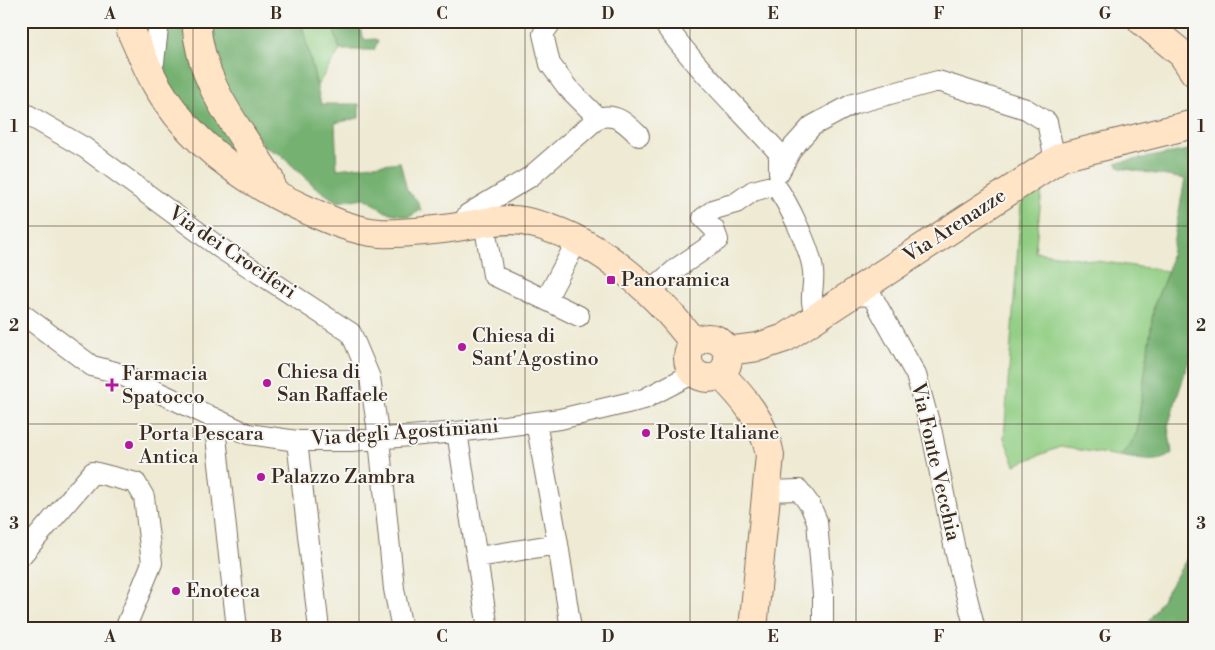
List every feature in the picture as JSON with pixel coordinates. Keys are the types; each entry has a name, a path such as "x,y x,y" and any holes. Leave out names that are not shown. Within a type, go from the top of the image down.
{"street":[{"path":"130,21 131,31 158,87 204,146 240,175 271,192 312,212 360,230 381,233 522,221 577,241 614,263 650,291 694,343 700,340 713,339 724,346 714,366 750,405 763,429 770,455 768,492 753,629"},
{"path":"149,70 154,62 159,21"},
{"path":"196,21 202,61 212,87 225,112 265,171 270,180 271,192"},
{"path":"552,21 543,34 550,64 567,87 598,118"},
{"path":"662,21 681,48 721,93 779,152 778,178 813,271 811,306 817,317"},
{"path":"1142,21 1182,54 1194,72"},
{"path":"650,291 677,268 718,240 714,229 703,218 714,209 736,203 753,191 778,178 792,147 812,126 853,104 938,81 1026,109 1047,122 1055,160"},
{"name":"Via dei Crociferi","path":"21,111 85,148 220,248 352,333 370,378 394,589 402,629"},
{"path":"579,316 493,274 468,214 530,177 598,118 604,116 620,119 639,136"},
{"name":"Via Arenazze","path":"714,366 785,338 1055,160 1194,124"},
{"path":"546,300 577,241"},
{"name":"Via Fonte Vecchia","path":"850,296 872,296 916,375 932,433 955,550 975,629"},
{"name":"Via degli Agostiniani","path":"21,313 92,366 115,372 248,434 297,441 378,439 536,422 612,407 655,395 714,366"},
{"path":"214,418 236,629"},
{"path":"536,422 571,629"},
{"path":"457,432 488,629"},
{"path":"297,441 319,629"},
{"path":"21,556 93,472 136,483 144,497 152,563 132,627"},
{"path":"768,492 799,490 810,505 817,521 824,594 823,629"},
{"path":"478,557 558,544"}],"green space":[{"path":"141,21 187,21 245,159 233,162 160,76"},
{"path":"210,21 301,21 321,104 359,104 359,118 335,123 337,169 400,162 407,190 417,200 421,210 409,217 386,212 364,198 337,202 314,186 280,154 265,147 221,94 210,40"},
{"path":"301,21 331,21 340,50 317,86"},
{"path":"331,21 360,21 361,33 365,40 375,39 378,41 374,50 340,50"},
{"path":"1194,149 1194,280 1192,282 1194,344 1168,426 1172,453 1166,457 1154,460 1119,456 1130,445 1137,432 1154,305 1168,271 1185,179 1120,168 1116,163"},
{"path":"1043,182 1035,252 1168,271 1154,305 1137,432 1130,445 1119,456 1060,447 1015,465 1004,438 1021,204"},
{"path":"1194,547 1194,629 1144,629"}],"place":[{"name":"Panoramica","path":"611,280"},
{"name":"Chiesa di Sant'Agostino","path":"462,347"},
{"name":"Chiesa di San Raffaele","path":"267,383"},
{"name":"Farmacia Spatocco","path":"112,385"},
{"name":"Poste Italiane","path":"646,433"},
{"name":"Porta Pescara Antica","path":"129,445"},
{"name":"Palazzo Zambra","path":"261,477"},
{"name":"Enoteca","path":"176,591"}]}
